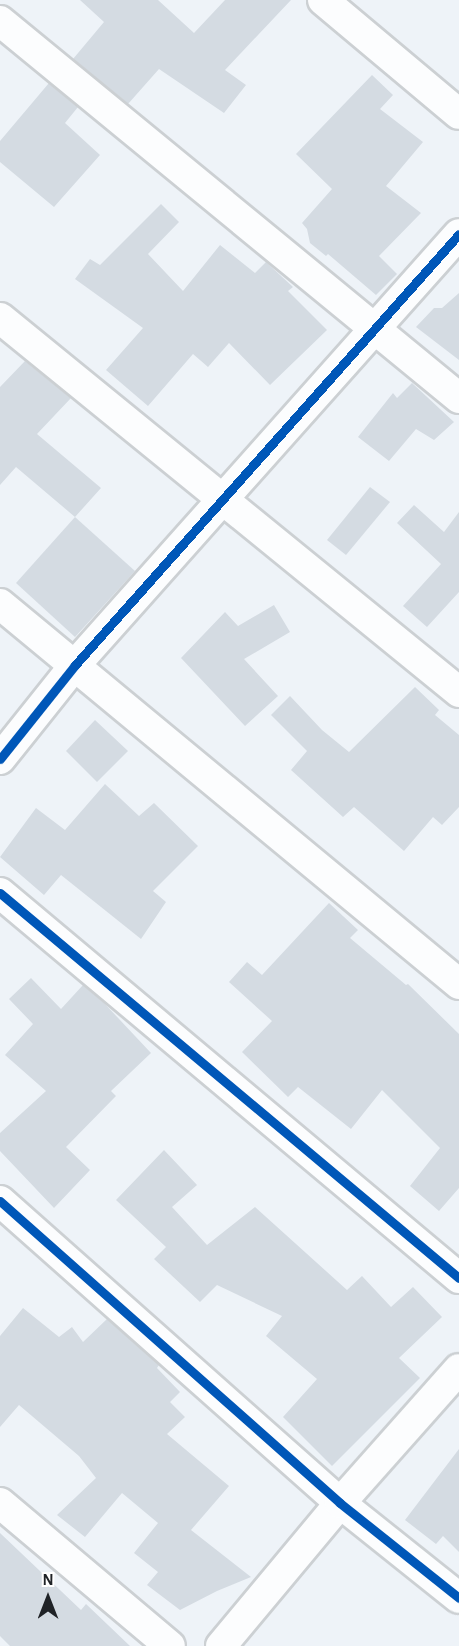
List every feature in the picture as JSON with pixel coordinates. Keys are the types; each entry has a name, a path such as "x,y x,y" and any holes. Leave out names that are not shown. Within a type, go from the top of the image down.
{"street":[{"path":"323,0 459,114"},
{"path":"0,21 459,398"},
{"path":"0,759 75,665 459,234"},
{"path":"0,318 459,692"},
{"path":"0,604 459,984"},
{"path":"0,893 459,1278"},
{"path":"0,1201 340,1503 459,1598"},
{"path":"221,1646 340,1503 459,1369"},
{"path":"0,1503 170,1646"}],"building":[{"path":"80,0 158,0 194,33 225,0 291,0 225,70 246,85 224,113 159,69 128,104 73,59 104,22"},
{"path":"372,75 393,95 380,109 423,142 386,186 421,213 379,256 397,274 376,295 328,254 326,256 310,243 307,229 302,223 332,189 296,154"},
{"path":"49,83 78,107 65,123 100,155 54,207 0,162 0,141"},
{"path":"161,204 179,222 148,254 183,291 220,245 255,273 266,262 293,287 288,291 327,330 270,385 229,343 208,367 193,354 148,406 106,370 143,328 75,279 90,259 100,265"},
{"path":"459,293 459,360 416,327 434,308 442,308"},
{"path":"25,361 71,398 37,434 101,488 75,517 16,467 0,485 0,387"},
{"path":"412,383 454,422 434,440 416,429 389,461 358,437 393,393 397,398"},
{"path":"370,487 390,502 346,555 327,540"},
{"path":"414,505 444,532 459,512 459,592 427,627 403,606 441,564 397,523"},
{"path":"75,517 135,571 75,637 16,583"},
{"path":"274,605 290,632 244,659 278,696 245,726 181,658 225,612 238,626"},
{"path":"415,687 439,710 435,715 459,735 459,807 442,825 433,817 404,851 354,807 343,817 291,770 307,751 271,715 290,696 322,730 349,752"},
{"path":"95,720 128,751 97,782 66,751"},
{"path":"105,784 139,816 154,803 198,846 153,891 166,902 141,939 61,875 44,895 0,857 36,808 65,830"},
{"path":"329,903 358,930 350,938 406,985 408,984 459,1034 459,1188 439,1211 410,1186 440,1148 382,1090 351,1129 298,1087 288,1097 242,1052 272,1021 229,982 247,962 262,975"},
{"path":"31,978 61,1009 83,985 104,1003 151,1053 111,1091 116,1096 66,1147 90,1170 54,1208 0,1151 0,1133 46,1091 5,1055 33,1024 9,999"},
{"path":"164,1150 197,1185 172,1207 207,1245 255,1207 347,1290 362,1276 391,1307 413,1287 442,1317 399,1358 420,1378 332,1466 283,1417 317,1379 266,1336 282,1316 217,1285 200,1302 154,1259 166,1247 116,1200"},
{"path":"23,1308 59,1337 72,1327 83,1342 107,1319 159,1365 157,1368 180,1392 170,1402 185,1417 167,1434 229,1486 191,1530 251,1577 180,1610 147,1585 158,1572 134,1553 158,1523 122,1493 85,1537 57,1515 96,1478 79,1456 19,1405 0,1427 0,1336"},
{"path":"459,1449 459,1552 443,1536 436,1544 405,1520"},
{"path":"0,1533 81,1610 86,1604 130,1646 10,1646 0,1636"}],"cycle path":[{"path":"0,759 75,665 459,234"},
{"path":"0,893 459,1278"},
{"path":"0,1201 340,1503 459,1598"}]}
